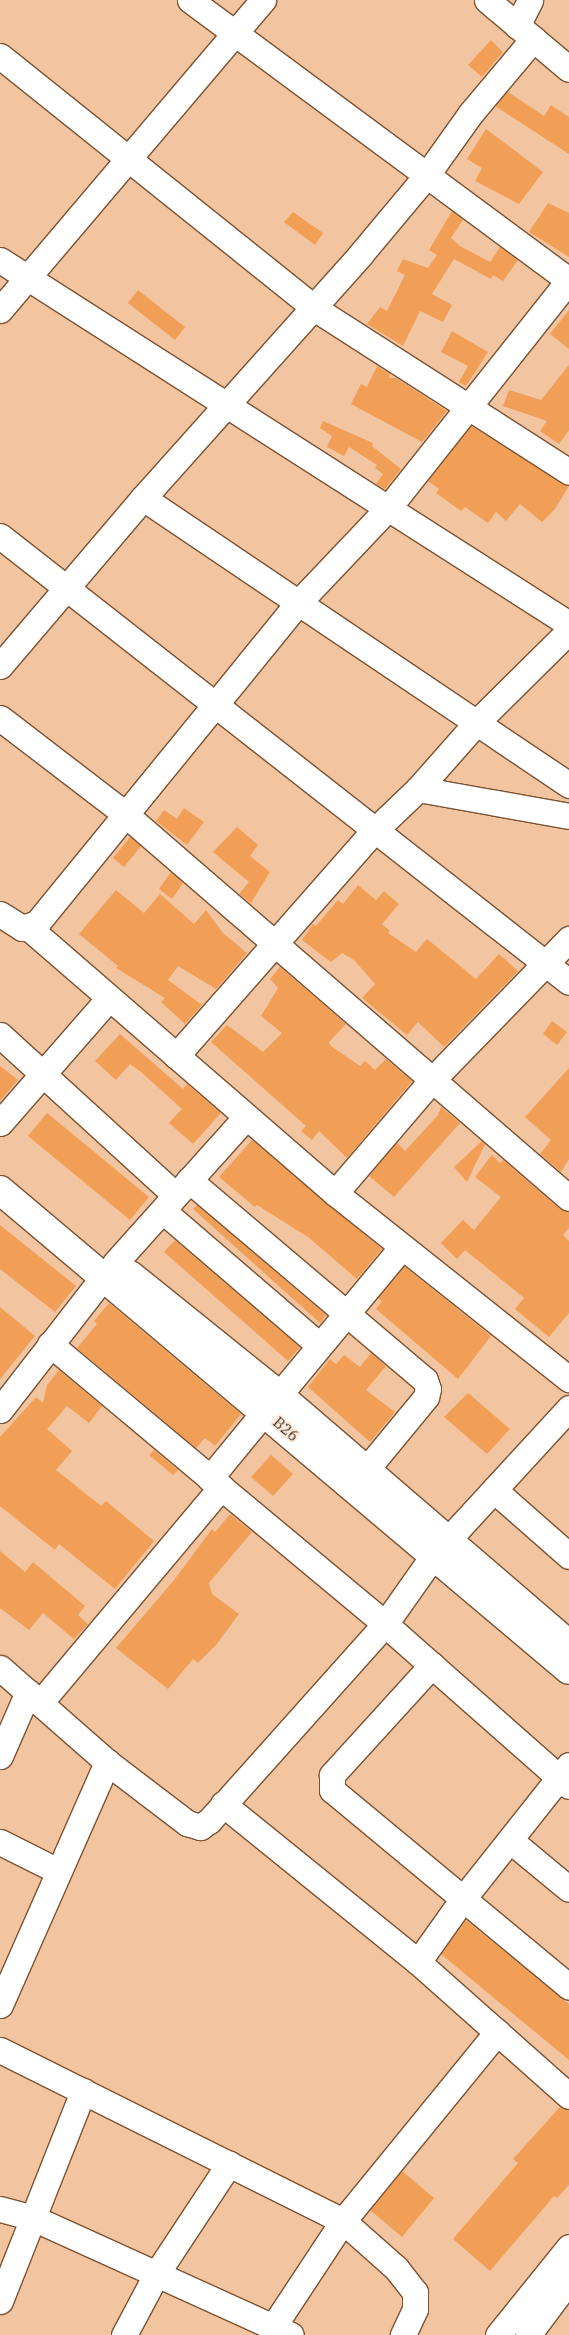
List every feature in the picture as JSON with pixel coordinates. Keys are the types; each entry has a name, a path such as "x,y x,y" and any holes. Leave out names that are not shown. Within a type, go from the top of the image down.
{"highway":[{"name":"B26","path":"0,1170 109,1270"},
{"name":"B26","path":"0,1190 109,1270 272,1403 441,1548 569,1644"},
{"name":"B26","path":"272,1403 365,1471 441,1548 569,1670"}],"street":[{"path":"29,928 37,923 297,604 389,507 569,280 234,35 190,0"},
{"path":"0,310 263,0"},
{"path":"487,0 569,69"},
{"path":"0,666 143,498 314,308 426,176 525,32 530,0"},
{"path":"5,70 126,160 314,308 569,472"},
{"path":"0,260 27,279 229,404 569,624"},
{"path":"143,498 297,604 478,722 569,786"},
{"path":"0,536 67,586 214,706 569,982"},
{"path":"176,1056 273,943 374,831 418,788 478,722 569,632"},
{"path":"0,718 125,814 569,1198"},
{"path":"418,788 569,816"},
{"path":"0,914 15,925 29,928 245,1118 401,1248 569,1379"},
{"path":"335,1193 432,1080 546,965 569,939"},
{"path":"0,1123 110,998"},
{"path":"0,1035 45,1074 176,1196 319,1345"},
{"path":"0,1410 109,1270 245,1118"},
{"path":"176,1196 347,1313 425,1380 428,1389 426,1397 365,1471"},
{"path":"0,1756 34,1698 215,1483 272,1403 401,1248"},
{"path":"50,1344 566,1776 462,1900 418,1962"},
{"path":"0,1668 106,1762 187,1823 200,1827 209,1821 385,1624 441,1548 569,1408"},
{"path":"494,1490 569,1556"},
{"path":"432,1665 332,1775 332,1790 569,1987"},
{"path":"0,2005 106,1762"},
{"path":"223,1804 418,1962 569,2096"},
{"path":"511,1841 569,1889"},
{"path":"0,1842 58,1871"},
{"path":"0,2209 33,2218 282,2331 343,2220 497,2032"},
{"path":"0,2050 343,2220 396,2268 415,2292 415,2309 403,2335"},
{"path":"0,2301 83,2091"},
{"path":"124,2335 157,2273 229,2164"},
{"path":"498,2335 569,2247"},
{"path":"528,2335 569,2280"}],"building":[{"path":"491,40 503,52 482,77 468,65"},
{"path":"508,92 544,116 551,105 569,117 569,154 495,106"},
{"path":"486,129 543,172 519,204 475,181 482,168 467,159"},
{"path":"548,203 569,213 569,257 529,232"},
{"path":"452,211 463,220 451,238 460,246 490,262 500,247 518,260 503,281 493,275 491,279 454,259 432,294 452,305 443,322 420,311 403,346 367,324 380,307 387,311 405,275 397,271 403,259 428,268 437,255 429,250"},
{"path":"293,212 323,233 315,245 284,222"},
{"path":"138,290 185,327 175,340 128,303"},
{"path":"569,310 569,349 550,334"},
{"path":"452,331 488,352 466,386 459,382 468,366 441,352"},
{"path":"569,365 569,430 559,444 540,431 547,421 503,406 509,390 541,400"},
{"path":"377,366 390,374 389,378 396,378 447,411 422,442 351,404 361,384 367,387"},
{"path":"323,421 373,443 372,446 401,469 385,489 376,484 383,474 375,468 377,465 349,447 344,456 327,447 332,436 320,428"},
{"path":"471,426 569,486 555,509 542,522 520,504 506,521 496,512 488,523 465,507 461,511 436,493 439,489 428,481"},
{"path":"184,808 204,822 187,845 156,821 164,810 177,819"},
{"path":"237,827 258,845 250,856 270,872 251,903 239,894 249,882 213,852"},
{"path":"130,837 141,846 124,867 113,858"},
{"path":"171,872 183,883 172,899 159,889"},
{"path":"358,885 376,900 384,891 399,904 382,924 390,931 388,933 416,952 427,939 476,979 499,954 518,971 444,1047 418,1022 407,1035 362,998 375,984 354,960 342,953 331,962 302,940 313,924 316,926 338,900 343,904"},
{"path":"116,890 144,913 160,894 194,924 206,910 223,933 247,953 216,989 178,966 168,980 202,1005 185,1024 161,1002 165,998 116,968 118,966 79,934"},
{"path":"280,967 346,1024 329,1042 331,1046 360,1066 365,1061 375,1070 386,1059 412,1081 347,1158 319,1131 312,1140 301,1131 306,1126 211,1042 227,1025 263,1052 282,1033 261,1016 278,988 270,979"},
{"path":"552,1021 567,1032 557,1045 543,1034"},
{"path":"120,1034 183,1089 187,1084 221,1113 193,1144 169,1123 182,1109 141,1072 130,1064 116,1080 95,1061"},
{"path":"0,1066 18,1080 0,1101"},
{"path":"569,1068 569,1159 561,1172 540,1154 551,1140 525,1117"},
{"path":"441,1107 460,1123 394,1197 369,1176 397,1143 405,1151 438,1115"},
{"path":"47,1113 149,1197 130,1220 28,1136"},
{"path":"252,1140 382,1249 357,1279 308,1237 257,1205 255,1207 219,1177"},
{"path":"482,1141 485,1144 467,1182 454,1167"},
{"path":"492,1155 500,1163 503,1160 560,1209 569,1212 569,1228 563,1235 569,1241 569,1313 549,1337 515,1309 524,1298 465,1250 457,1259 441,1243 463,1220 474,1230 501,1197 475,1177"},
{"path":"197,1205 326,1315 320,1323 193,1209"},
{"path":"0,1225 76,1286 55,1312 0,1269"},
{"path":"175,1240 300,1347 288,1361 164,1252"},
{"path":"404,1266 491,1336 458,1379 376,1309 382,1301 378,1298"},
{"path":"109,1303 241,1414 215,1446 205,1438 196,1448 77,1348 97,1324 94,1321"},
{"path":"0,1307 35,1336 0,1379"},
{"path":"371,1353 386,1366 366,1390 395,1412 370,1442 308,1387 330,1359 336,1364 344,1355 360,1367"},
{"path":"59,1370 102,1406 89,1423 67,1406 47,1429 72,1451 56,1470 101,1506 106,1501 154,1541 115,1589 59,1544 55,1550 0,1506 0,1437 36,1397 43,1403 47,1385"},
{"path":"468,1393 510,1429 487,1454 444,1417"},
{"path":"154,1450 178,1470 173,1475 149,1455"},
{"path":"271,1455 293,1474 273,1496 251,1477"},
{"path":"230,1514 252,1532 209,1583 212,1594 239,1614 216,1645 198,1663 193,1659 168,1689 116,1648 174,1580 212,1529 215,1532"},
{"path":"0,1551 25,1572 33,1562 85,1606 78,1615 88,1624 74,1639 43,1613 29,1630 0,1608"},
{"path":"466,1920 569,2004 569,2060 441,1954"},
{"path":"560,2107 569,2110 569,2185 557,2198 554,2196 490,2271 453,2239 518,2163 513,2159"},
{"path":"402,2171 434,2198 402,2237 370,2210"}]}
